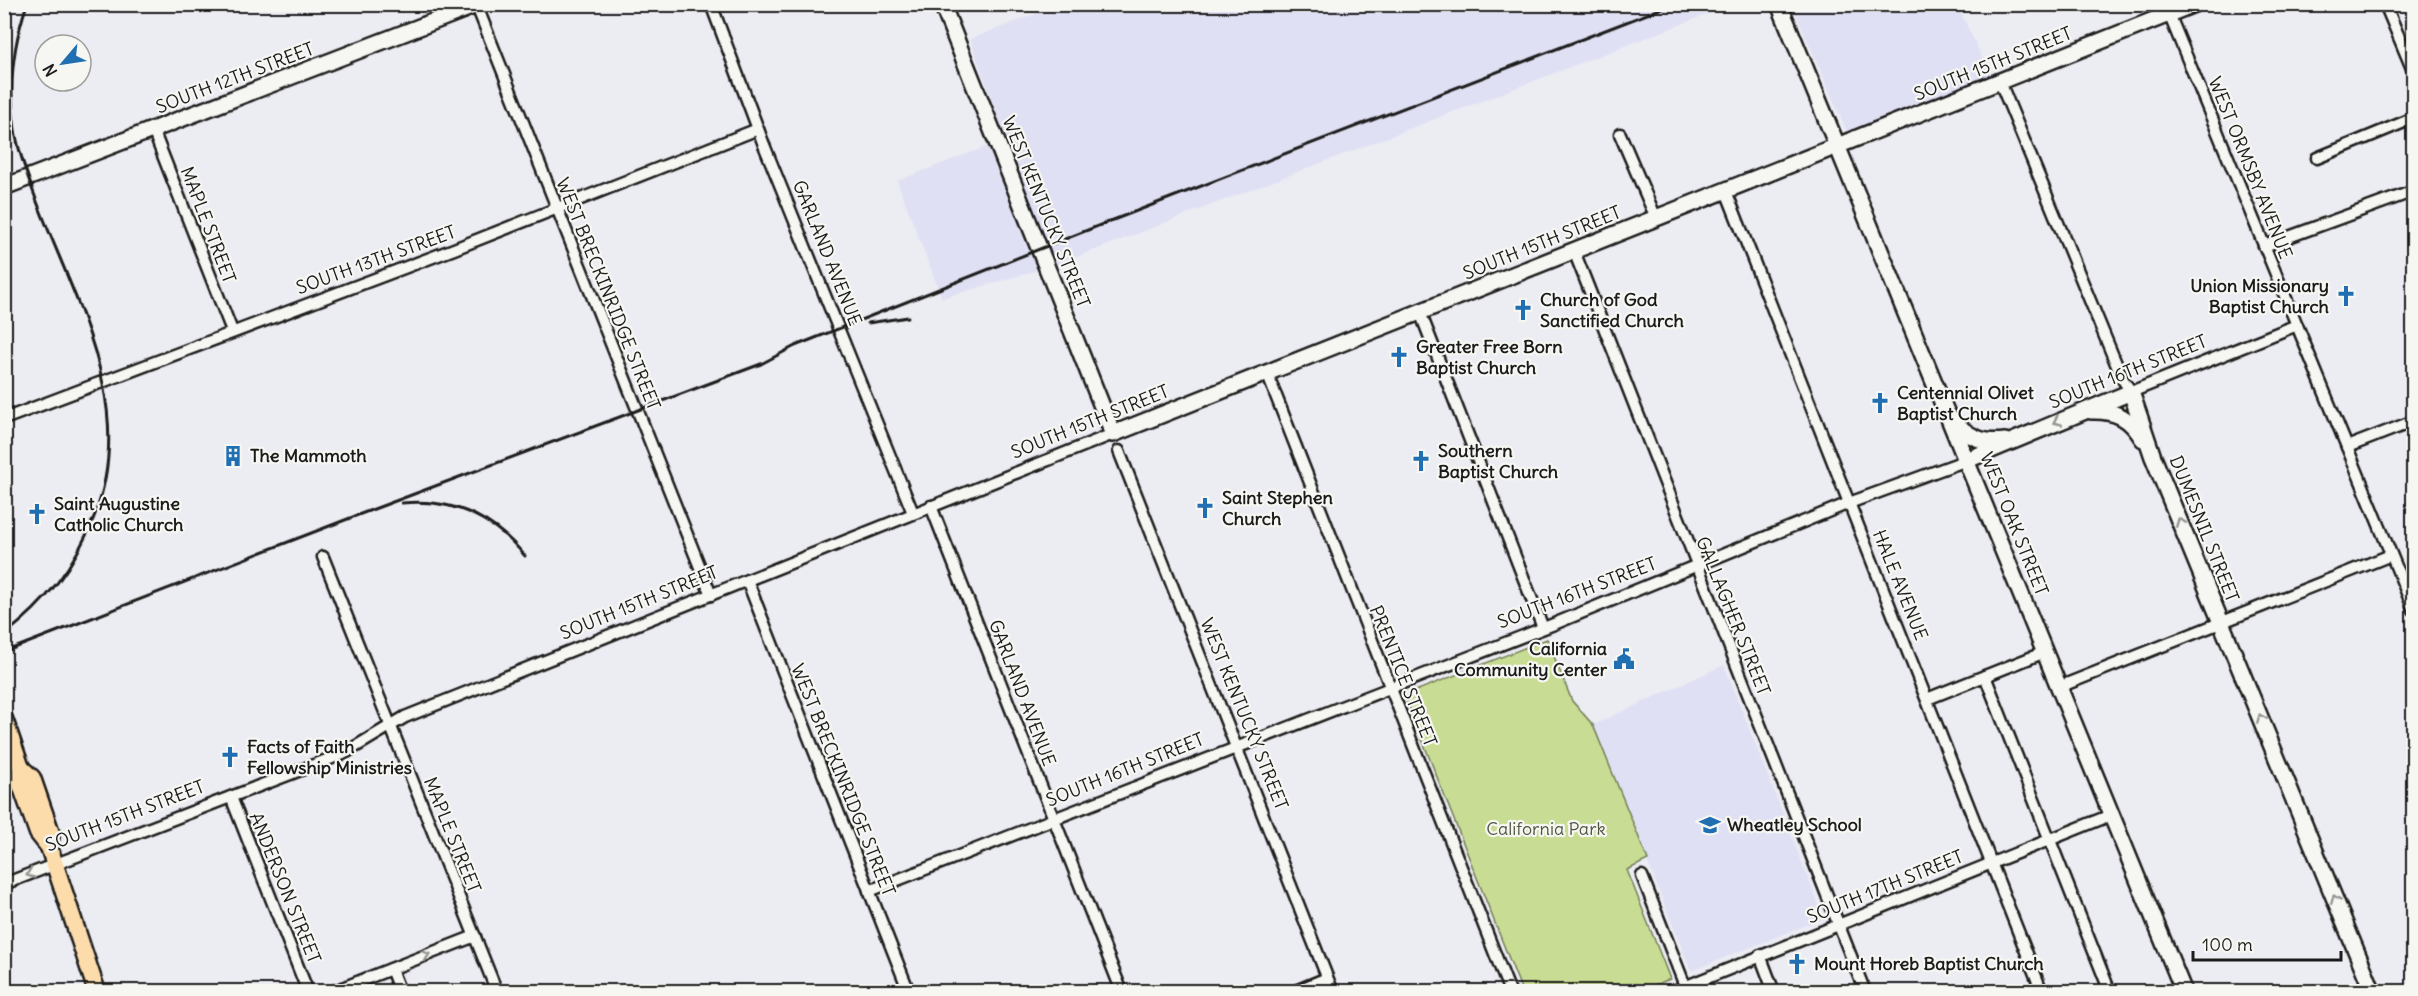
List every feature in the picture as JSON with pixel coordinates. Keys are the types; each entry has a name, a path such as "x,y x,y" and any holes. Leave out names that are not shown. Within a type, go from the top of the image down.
{"main road":[{"path":"4,720 21,768 32,778 51,833 49,847 97,992"}],"street":[{"name":"GARLAND AVENUE","path":"711,4 758,129 913,513"},
{"name":"WEST KENTUCKY STREET","path":"942,4 1113,434"},
{"name":"WEST OAK STREET","path":"1779,4 2184,992"},
{"name":"SOUTH 15TH STREET","path":"4,884 345,753 405,717 469,690 1838,147 2000,82 2167,9 2194,4"},
{"path":"2385,4 2414,73"},
{"name":"SOUTH 12TH STREET","path":"4,187 477,5"},
{"name":"WEST BRECKINRIDGE STREET","path":"477,5 711,595"},
{"name":"WEST ORMSBY AVENUE","path":"2167,9 2414,610"},
{"name":"DUMESNIL STREET","path":"2000,82 2122,378 2131,392 2153,457 2373,992"},
{"path":"2317,158 2414,118"},
{"name":"SOUTH 13TH STREET","path":"4,419 454,249 758,129"},
{"name":"MAPLE STREET","path":"153,130 232,332"},
{"path":"1620,134 1656,218"},
{"name":"HALE AVENUE","path":"1726,190 2042,992"},
{"path":"2264,246 2414,191"},
{"name":"GALLAGHER STREET","path":"1574,251 1696,567 1865,992"},
{"path":"1420,312 1543,628"},
{"name":"SOUTH 16TH STREET","path":"869,891 1389,686 1543,628 1850,503 1967,460 2080,411 2297,325"},
{"name":"PRENTICE STREET","path":"1267,373 1510,992"},
{"path":"2080,411 2111,412 2128,419 2153,457"},
{"path":"1948,415 1972,437 1990,443 2012,440"},
{"path":"2347,447 2414,421"},
{"name":"WEST KENTUCKY STREET","path":"1119,451 1333,992"},
{"name":"GARLAND AVENUE","path":"931,506 1122,992"},
{"path":"2059,687 2391,555"},
{"name":"MAPLE STREET","path":"323,557 497,992"},
{"name":"WEST BRECKINRIDGE STREET","path":"747,580 909,992"},
{"path":"1927,699 2045,652"},
{"path":"1985,676 2110,992"},
{"name":"ANDERSON STREET","path":"231,797 308,992"},
{"name":"SOUTH 17TH STREET","path":"1672,992 1686,989 1760,955 2111,815"},
{"path":"1642,876 1686,989"},
{"path":"332,992 475,936"},
{"path":"1760,955 1774,992"},
{"path":"391,969 400,992"},
{"path":"1293,992 1328,978"}],"shaded area":[{"path":"1059,5 1731,5 1056,265 942,298 897,181 1006,139 970,39"},
{"path":"1792,5 1957,5 1993,80 1847,132"},
{"name":"Wheatley School","path":"1724,665 1824,918 1691,971 1593,725"}],"green space":[{"name":"California Park","path":"1547,639 1572,701 1593,725 1648,860 1627,870 1670,979 1639,991 1522,991 1406,699 1410,693"}],"railway":[{"path":"4,635 46,597 78,552 94,517 106,475 109,433 104,392 95,351 33,191 16,138 12,98 13,67 18,35 27,4"},
{"path":"87,4 89,10"},
{"path":"4,652 358,515 761,364 795,346 1108,222 1673,4"},
{"path":"868,323 908,317"},
{"path":"402,503 438,504 471,513 513,542 525,556"}],"place":[{"name":"Union Missionary Baptist Church","path":"2346,296"},
{"name":"Church of God Sanctified Church","path":"1523,310"},
{"name":"Greater Free Born Baptist Church","path":"1399,357"},
{"name":"Centennial Olivet Baptist Church","path":"1880,403"},
{"name":"The Mammoth","path":"233,456"},
{"name":"Southern Baptist Church","path":"1421,461"},
{"name":"Saint Stephen Church","path":"1205,508"},
{"name":"Saint Augustine Catholic Church","path":"37,514"},
{"name":"California Community Center","path":"1624,659"},
{"name":"Facts of Faith Fellowship Ministries","path":"230,757"},
{"name":"Wheatley School","path":"1710,825"},
{"name":"Mount Horeb Baptist Church","path":"1797,964"}]}
